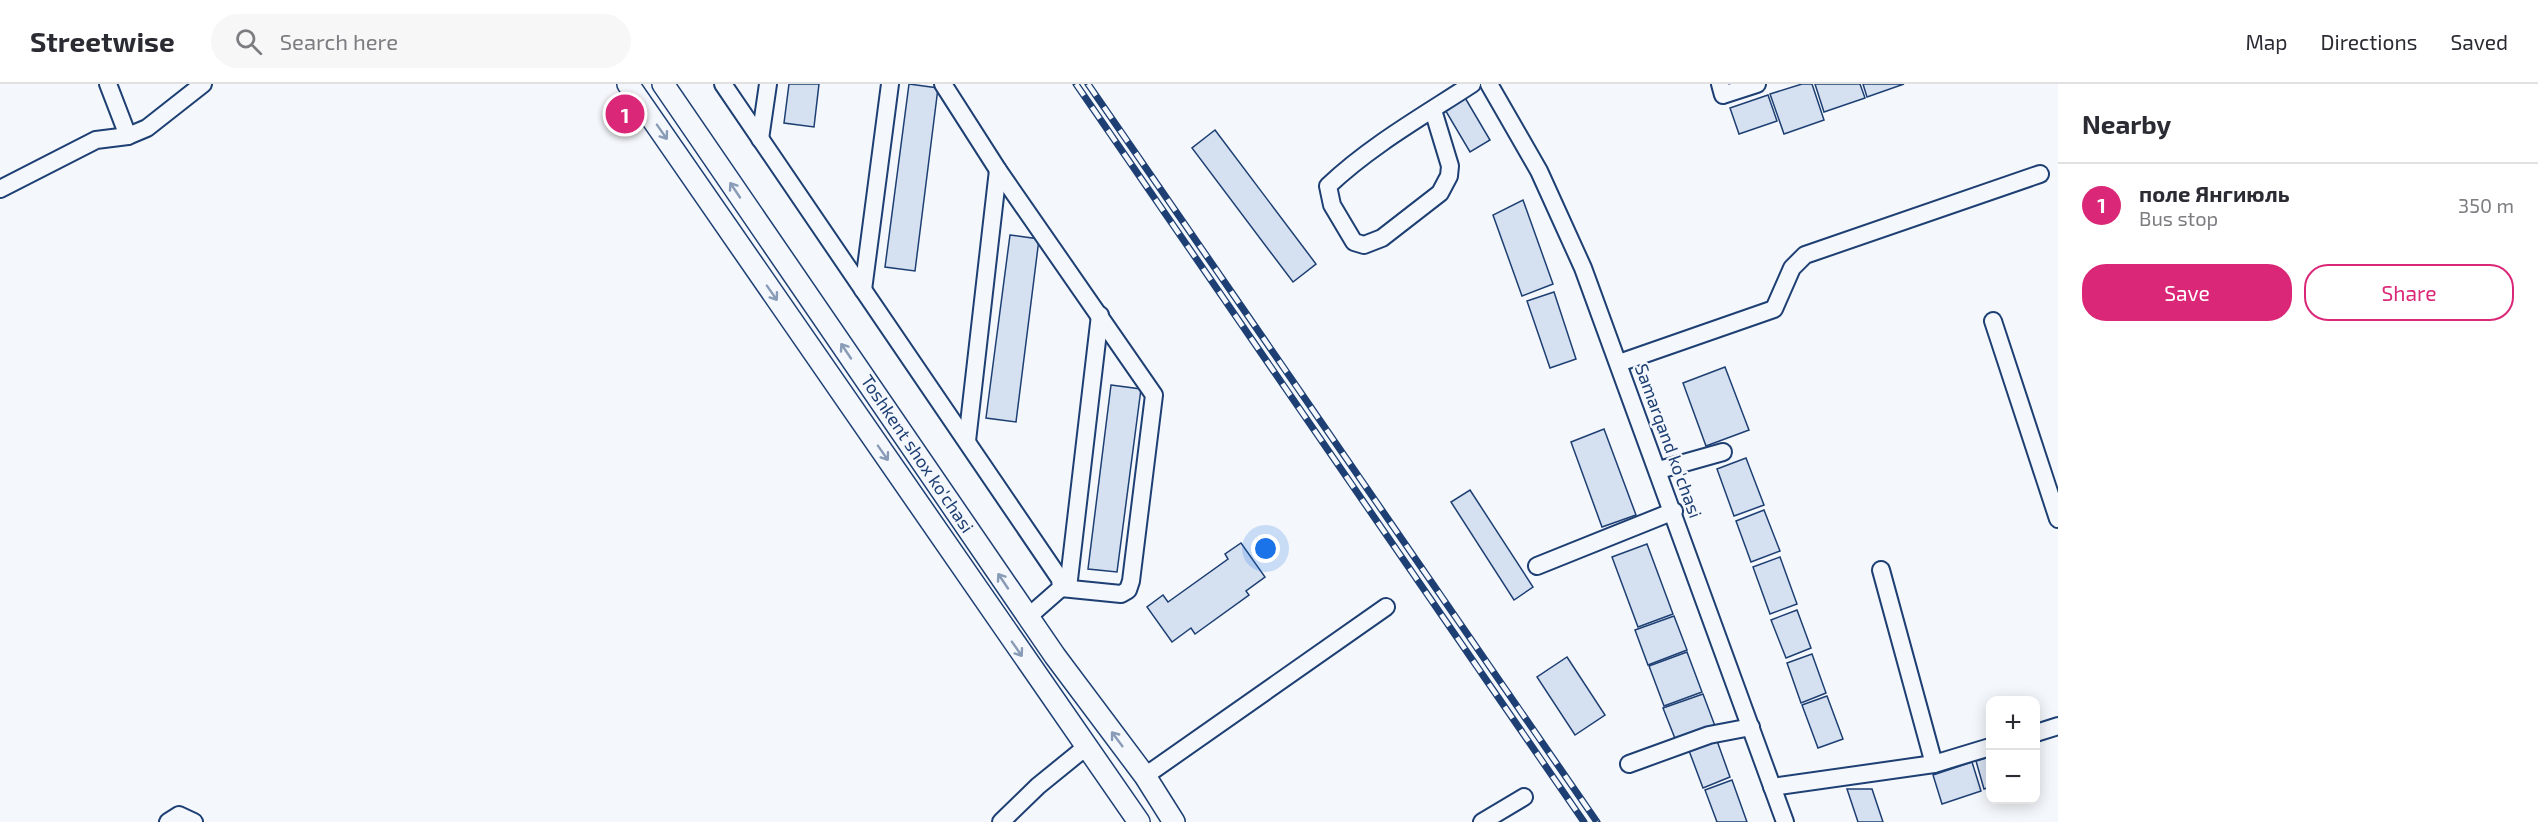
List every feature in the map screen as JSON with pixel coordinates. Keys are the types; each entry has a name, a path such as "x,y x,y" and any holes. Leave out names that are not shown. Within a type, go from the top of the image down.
{"main road":[{"name":"Toshkent shox ko'chasi","path":"628,84 1138,822"},
{"name":"Toshkent shox ko'chasi","path":"663,84 1055,656 1145,776 1174,822"},
{"path":"1033,671 1055,656"}],"street":[{"path":"108,84 128,136"},
{"path":"0,189 96,140 128,136 147,128 203,84"},
{"path":"723,84 967,441 1064,588"},
{"path":"760,139 768,84"},
{"path":"863,290 890,84"},
{"path":"943,84 999,170 1154,395 1131,582 1128,590 1121,594 1064,588"},
{"path":"1433,110 1450,166 1440,193 1382,238 1364,245 1354,242 1332,205 1328,186 1349,166 1433,110 1472,84"},
{"name":"Samarqand ko'chasi","path":"1489,84 1539,171 1562,220 1659,470 1785,822"},
{"path":"1720,84 1723,95 1757,84"},
{"path":"967,441 999,170"},
{"path":"1619,363 1774,309 1792,268 1805,255 2040,174"},
{"path":"1028,617 1064,588 1101,315"},
{"path":"1993,321 2058,519"},
{"path":"1659,470 1724,452"},
{"path":"1537,566 1674,511"},
{"path":"1881,570 1934,764"},
{"path":"1145,776 1386,607"},
{"path":"2040,732 2058,726"},
{"path":"1629,764 1709,735 1751,727"},
{"path":"1001,822 1038,786 1086,747"},
{"path":"1772,787 1934,764 1986,748"},
{"path":"1482,822 1524,797"},
{"path":"168,822 179,815 194,822"}],"building":[{"path":"789,84 819,84 814,127 784,123"},
{"path":"909,84 938,88 915,271 885,267"},
{"path":"1802,84 1812,84 1824,120 1784,134 1770,94"},
{"path":"1815,84 1860,84 1865,98 1824,112"},
{"path":"1863,84 1904,84 1867,97"},
{"path":"1768,95 1777,121 1739,134 1730,108"},
{"path":"1464,96 1490,140 1470,152 1444,108"},
{"path":"1215,130 1316,264 1293,282 1192,148"},
{"path":"1523,200 1553,284 1522,296 1493,215"},
{"path":"1010,235 1039,239 1016,422 986,418"},
{"path":"1554,292 1576,359 1550,368 1527,301"},
{"path":"1725,367 1749,430 1706,446 1683,383"},
{"path":"1111,385 1141,389 1117,572 1088,569"},
{"path":"1604,429 1636,515 1602,527 1571,442"},
{"path":"1746,458 1764,505 1734,516 1717,469"},
{"path":"1470,490 1533,587 1514,600 1451,502"},
{"path":"1764,510 1780,551 1751,562 1736,521"},
{"path":"1241,543 1265,577 1246,591 1249,595 1195,634 1191,628 1172,642 1147,607 1163,595 1168,602 1228,559 1225,554"},
{"path":"1647,544 1673,614 1638,627 1612,557"},
{"path":"1780,557 1797,604 1770,614 1753,567"},
{"path":"1797,610 1811,648 1786,658 1771,620"},
{"path":"1674,616 1687,650 1648,665 1635,630"},
{"path":"1687,652 1702,692 1664,706 1649,666"},
{"path":"1812,654 1826,693 1801,703 1787,663"},
{"path":"1567,657 1605,715 1575,735 1537,677"},
{"path":"1703,694 1715,726 1676,741 1663,708"},
{"path":"1827,696 1843,739 1818,748 1802,705"},
{"path":"1716,738 1730,777 1703,788 1688,748"},
{"path":"1986,758 1986,788 1984,789 1976,761"},
{"path":"1972,762 1981,791 1942,804 1933,775"},
{"path":"1732,780 1747,822 1717,822 1705,790"},
{"path":"1847,789 1872,789 1883,822 1858,822"}],"railway":[{"path":"1076,84 1584,822"},
{"path":"1088,84 1597,822"}],"place":[{"name":"поле Янгиюль","path":"625,114"}]}
